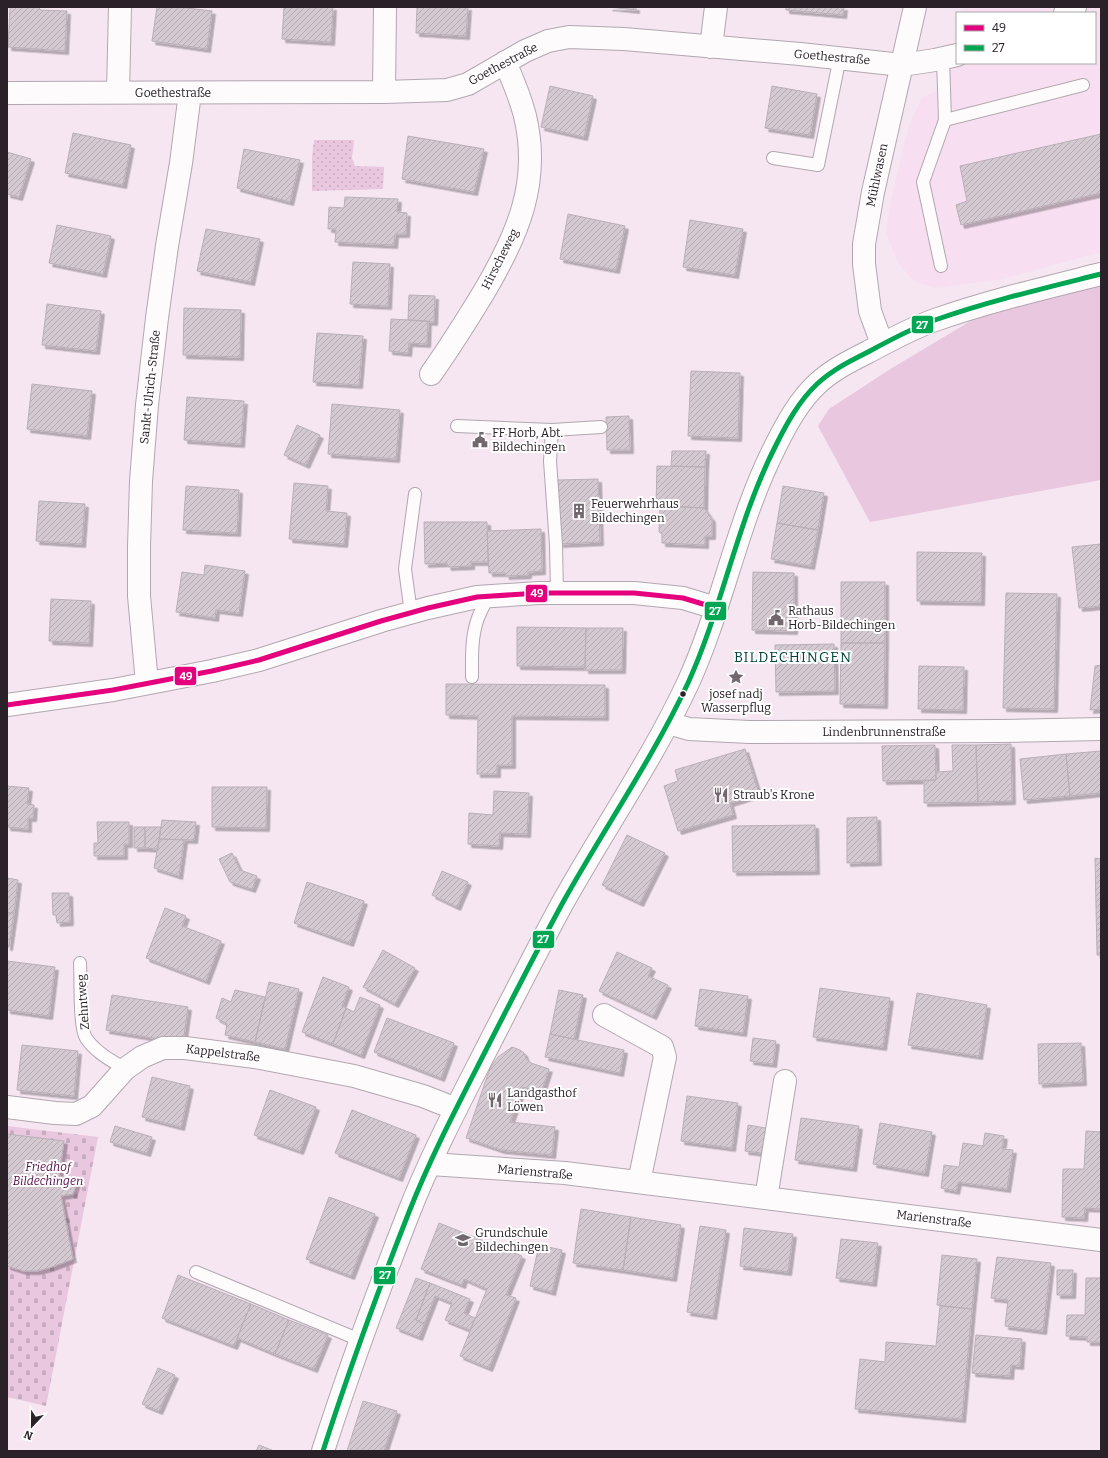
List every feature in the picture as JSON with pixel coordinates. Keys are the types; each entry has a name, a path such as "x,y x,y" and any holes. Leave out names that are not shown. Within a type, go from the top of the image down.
{"street":[{"path":"118,92 120,7"},
{"path":"384,92 385,7"},
{"path":"711,47 716,7"},
{"name":"Mühlwasen","path":"882,344 870,310 864,272 864,244 873,192 915,7"},
{"name":"Goethestraße","path":"7,93 384,92 447,90 468,84 504,62 548,41 569,37 617,39 840,57 902,65 950,56"},
{"name":"Hirscheweg","path":"431,374 467,320 504,258 515,234 524,206 528,183 529,145 525,117 519,95 504,62"},
{"name":"Sankt-Ulrich-Straße","path":"148,683 139,596 141,481 147,406 157,318 167,246 182,162 190,93"},
{"path":"323,1451 360,1340 408,1214 430,1164 456,1109 563,902 668,723 688,682 704,644 736,544 758,484 766,464 788,421 817,384 840,367 902,334 934,320 1023,294 1101,274"},
{"path":"7,705 113,690 197,674 259,660 411,613 477,597 558,593 634,593 683,598 716,608"},
{"name":"Lindenbrunnenstraße","path":"668,723 688,729 749,732 991,731 1101,728"},
{"path":"604,1015 662,1047 666,1057 639,1182"},
{"name":"Kappelstraße","path":"7,1107 76,1114 92,1106 125,1069 142,1057 163,1048 185,1048 255,1057 354,1076 423,1096 456,1109"},
{"path":"766,1198 785,1081"},
{"name":"Marienstraße","path":"430,1164 565,1173 1101,1240"}],"lane":[{"path":"941,266 923,182 945,120 950,56"},
{"path":"773,158 818,165 840,57"},
{"path":"945,120 1083,84"},
{"path":"457,426 552,430 601,427"},
{"path":"552,430 550,461 558,593"},
{"path":"411,613 405,569 415,494"},
{"path":"472,677 473,634 478,617 489,596"},
{"name":"Zehntweg","path":"80,963 82,1018 86,1037 102,1054 125,1069"},
{"path":"196,1272 360,1340"}],"shaded area":[{"path":"965,7 1101,7 1101,252 1002,279 936,288 915,282 898,263 886,232 891,200 909,125 922,98 945,86 956,43 956,64 1096,64 1096,12 964,12"}],"green space":[{"path":"314,140 354,140 352,158 355,166 384,167 383,189 312,191 312,157"},
{"path":"1101,283 1101,480 870,522 818,426 829,409 892,368 974,319"},
{"name":"Friedhof Bildechingen","path":"7,1126 98,1137 46,1406 7,1397"}],"building":[{"path":"10,7 39,7 40,10 67,11 65,51 8,47"},
{"path":"157,7 179,7 212,11 207,49 152,41"},
{"path":"284,7 333,7 331,42 282,39"},
{"path":"417,7 468,7 466,36 416,33"},
{"path":"609,7 636,7 636,10"},
{"path":"786,7 844,7 843,15 786,10"},
{"path":"550,86 593,96 584,137 541,127"},
{"path":"772,86 817,94 810,135 765,128"},
{"path":"73,133 131,145 123,185 65,173"},
{"path":"1101,134 1101,193 961,225 956,205 967,201 960,166"},
{"path":"408,136 484,149 474,192 402,179"},
{"path":"244,149 300,160 290,202 237,188"},
{"path":"7,152 31,159 19,197 7,194"},
{"path":"345,197 398,199 397,212 407,213 406,234 395,234 394,245 335,242 336,229 328,229 329,207 344,208"},
{"path":"568,214 625,226 616,270 560,259"},
{"path":"690,220 743,229 735,275 683,267"},
{"path":"57,225 111,236 103,274 49,263"},
{"path":"206,229 260,239 251,282 197,271"},
{"path":"353,262 390,264 388,306 350,304"},
{"path":"409,295 435,296 434,322 408,320"},
{"path":"47,304 101,311 96,351 42,345"},
{"path":"184,308 241,310 240,357 183,355"},
{"path":"391,319 428,321 427,344 409,343 408,353 389,351"},
{"path":"317,333 363,336 359,385 313,382"},
{"path":"691,371 740,373 738,438 688,436"},
{"path":"32,384 92,391 87,436 27,429"},
{"path":"187,397 244,401 241,444 184,440"},
{"path":"332,404 400,410 396,459 328,454"},
{"path":"629,416 630,450 607,450 606,417"},
{"path":"297,425 320,435 306,465 284,455"},
{"path":"672,451 706,451 705,467 671,466"},
{"path":"657,466 705,467 704,508 656,505"},
{"name":"Feuerwehrhaus Bildechingen","path":"598,479 600,542 560,544 558,480"},
{"path":"294,483 328,486 326,511 347,513 344,544 289,539"},
{"path":"186,486 239,490 237,533 183,530"},
{"path":"783,486 824,493 818,530 777,523"},
{"path":"39,501 85,504 82,544 36,541"},
{"path":"660,506 704,508 712,519 712,536 705,536 705,545 662,543 662,534 659,532"},
{"path":"424,522 487,522 488,562 471,562 471,566 448,567 447,563 425,564"},
{"path":"777,523 818,530 811,566 771,559"},
{"path":"541,529 542,571 528,572 528,575 506,576 505,573 489,573 487,531"},
{"path":"1101,544 1101,606 1079,608 1072,547"},
{"path":"917,552 982,553 981,602 917,601"},
{"path":"205,565 245,571 239,613 216,610 215,618 176,612 182,572 204,575"},
{"path":"753,572 794,573 794,631 752,630"},
{"path":"841,582 885,582 885,643 841,643"},
{"path":"1006,593 1057,594 1054,709 1003,708"},
{"path":"51,599 91,601 89,643 49,641"},
{"path":"517,627 586,628 585,667 517,666"},
{"path":"586,628 623,628 622,670 585,670"},
{"path":"841,643 885,643 884,705 840,704"},
{"path":"834,644 835,691 776,692 775,645"},
{"path":"1101,665 1101,709 1090,710 1095,666"},
{"path":"919,666 964,667 963,710 918,709"},
{"path":"446,684 605,685 605,717 512,716 512,765 497,765 497,774 477,774 478,716 446,715"},
{"path":"1011,744 1012,801 978,802 976,745"},
{"path":"935,745 936,780 883,781 882,746"},
{"path":"952,745 976,745 978,802 924,803 924,781 936,780 936,772 953,771"},
{"path":"745,749 759,794 730,803 733,815 678,831 664,786 678,781 675,770"},
{"path":"1101,751 1101,793 1070,796 1066,754"},
{"path":"1066,754 1070,796 1024,800 1020,759"},
{"path":"7,786 29,788 27,804 34,805 33,818 28,818 28,829 7,827"},
{"path":"212,787 267,787 266,828 212,827"},
{"path":"494,791 529,793 527,834 500,833 499,846 468,844 469,813 493,815"},
{"path":"877,817 878,862 847,863 847,818"},
{"path":"162,820 196,822 194,840 159,839"},
{"path":"97,822 129,822 129,844 124,844 124,856 94,856 94,843 98,843"},
{"path":"815,825 816,871 733,872 732,826"},
{"path":"134,827 145,827 145,848 134,848"},
{"path":"145,827 161,827 158,849 145,848"},
{"path":"627,835 665,853 640,903 602,885"},
{"path":"159,839 184,840 179,876 154,868"},
{"path":"232,853 240,870 257,876 252,889 230,882 219,859"},
{"path":"1095,858 1101,859 1101,955 1097,955"},
{"path":"442,871 468,882 457,907 432,895"},
{"path":"7,878 18,880 14,913 7,913"},
{"path":"307,882 364,901 350,943 294,923"},
{"path":"52,893 69,893 70,922 57,923 56,915 53,915"},
{"path":"165,908 186,916 182,926 221,941 206,981 146,958"},
{"path":"7,913 14,913 9,947 7,947"},
{"path":"383,950 415,968 395,1004 363,987"},
{"path":"617,952 652,968 648,976 668,985 653,1016 599,991"},
{"path":"7,961 55,967 49,1016 7,1010"},
{"path":"323,977 349,987 342,1006 346,1008 333,1044 302,1032"},
{"path":"269,982 299,989 285,1049 255,1042"},
{"path":"820,988 890,998 883,1047 813,1037"},
{"path":"700,989 748,996 743,1033 695,1026"},
{"path":"235,990 265,997 255,1042 225,1035 227,1024 216,1018 222,998 231,1002"},
{"path":"559,990 583,995 574,1039 550,1034"},
{"path":"917,993 987,1005 979,1056 908,1045"},
{"path":"112,995 188,1007 183,1043 106,1030"},
{"path":"360,997 380,1005 361,1055 333,1044 346,1008 354,1012"},
{"path":"387,1018 454,1043 441,1078 374,1052"},
{"path":"550,1034 624,1050 620,1073 545,1057"},
{"path":"753,1038 776,1041 773,1064 750,1061"},
{"path":"1081,1043 1083,1082 1039,1084 1038,1044"},
{"path":"22,1045 78,1051 74,1096 17,1090"},
{"path":"512,1047 524,1053 526,1059 531,1063 549,1069 541,1093 523,1087 510,1122 555,1127 552,1155 501,1150 466,1138 490,1068 498,1057"},
{"path":"152,1077 190,1086 181,1127 142,1117"},
{"path":"270,1090 316,1107 300,1151 254,1135"},
{"path":"687,1096 738,1103 732,1148 681,1141"},
{"path":"352,1110 416,1135 399,1178 335,1153"},
{"path":"801,1118 859,1126 853,1168 795,1160"},
{"path":"880,1123 932,1132 925,1173 873,1164"},
{"path":"748,1125 766,1128 762,1153 745,1151"},
{"path":"115,1126 152,1137 147,1153 110,1142"},
{"path":"1086,1131 1101,1132 1101,1209 1085,1208 1084,1218 1062,1217 1063,1169 1084,1169"},
{"path":"985,1133 1004,1136 1002,1149 1013,1150 1007,1189 958,1182 956,1191 941,1188 944,1165 959,1167 963,1143 983,1146"},
{"path":"7,1134 64,1141 59,1176 74,1180 76,1177 78,1178 73,1194 61,1196 73,1259 37,1271 23,1271 7,1266"},
{"path":"329,1197 375,1214 351,1276 306,1259"},
{"path":"581,1209 631,1217 623,1270 573,1263"},
{"path":"631,1217 681,1225 673,1278 623,1270"},
{"path":"439,1223 522,1256 506,1295 516,1298 489,1368 460,1356 487,1289 464,1279 462,1285 421,1269"},
{"path":"700,1226 726,1230 713,1316 687,1312"},
{"path":"744,1228 793,1234 788,1272 740,1266"},
{"path":"841,1239 878,1243 873,1283 836,1278"},
{"path":"539,1245 562,1250 552,1292 530,1286"},
{"path":"942,1255 977,1259 972,1309 937,1305"},
{"path":"997,1257 1051,1263 1043,1331 1005,1326 1008,1300 991,1298"},
{"path":"1057,1270 1073,1270 1072,1295 1057,1295"},
{"path":"178,1275 251,1304 234,1346 162,1318"},
{"path":"416,1278 430,1283 416,1320 424,1324 419,1337 396,1328"},
{"path":"1086,1278 1101,1278 1101,1342 1087,1342 1087,1337 1066,1336 1067,1315 1085,1315"},
{"path":"430,1283 470,1299 464,1313 475,1318 470,1330 445,1320 452,1303 435,1296 424,1324 416,1320"},
{"path":"251,1304 289,1320 275,1354 237,1338"},
{"path":"940,1306 972,1309 962,1419 855,1409 860,1359 885,1362 886,1342 936,1346"},
{"path":"289,1320 328,1335 314,1369 275,1354"},
{"path":"976,1335 1022,1339 1020,1366 1011,1365 1010,1376 972,1373"},
{"path":"158,1368 175,1375 159,1411 142,1404"},
{"path":"363,1401 397,1411 384,1451 347,1451"},
{"path":"259,1445 274,1451 256,1451"}],"transit line":[{"name":"27","path":"323,1451 375,1301 409,1212 427,1171 466,1090 552,922 674,712 700,654 740,533 762,474 794,413 817,384 829,374 848,362 909,330 935,320 1017,295 1101,274"},
{"name":"49","path":"7,705 113,690 212,671 259,660 381,621 428,608 477,597 539,593 634,593 683,598 716,608"}],"place":[{"name":"FF Horb, Abt. Bildechingen","path":"480,440"},
{"name":"Feuerwehrhaus Bildechingen","path":"579,511"},
{"name":"Rathaus Horb-Bildechingen","path":"776,618"},
{"name":"josef nadj Wasserpflug","path":"736,677"},
{"name":"Straub's Krone","path":"721,795"},
{"name":"Landgasthof Löwen","path":"495,1100"},
{"name":"Grundschule Bildechingen","path":"463,1240"}],"district":[{"name":"BILDECHINGEN","path":"793,657"}]}
